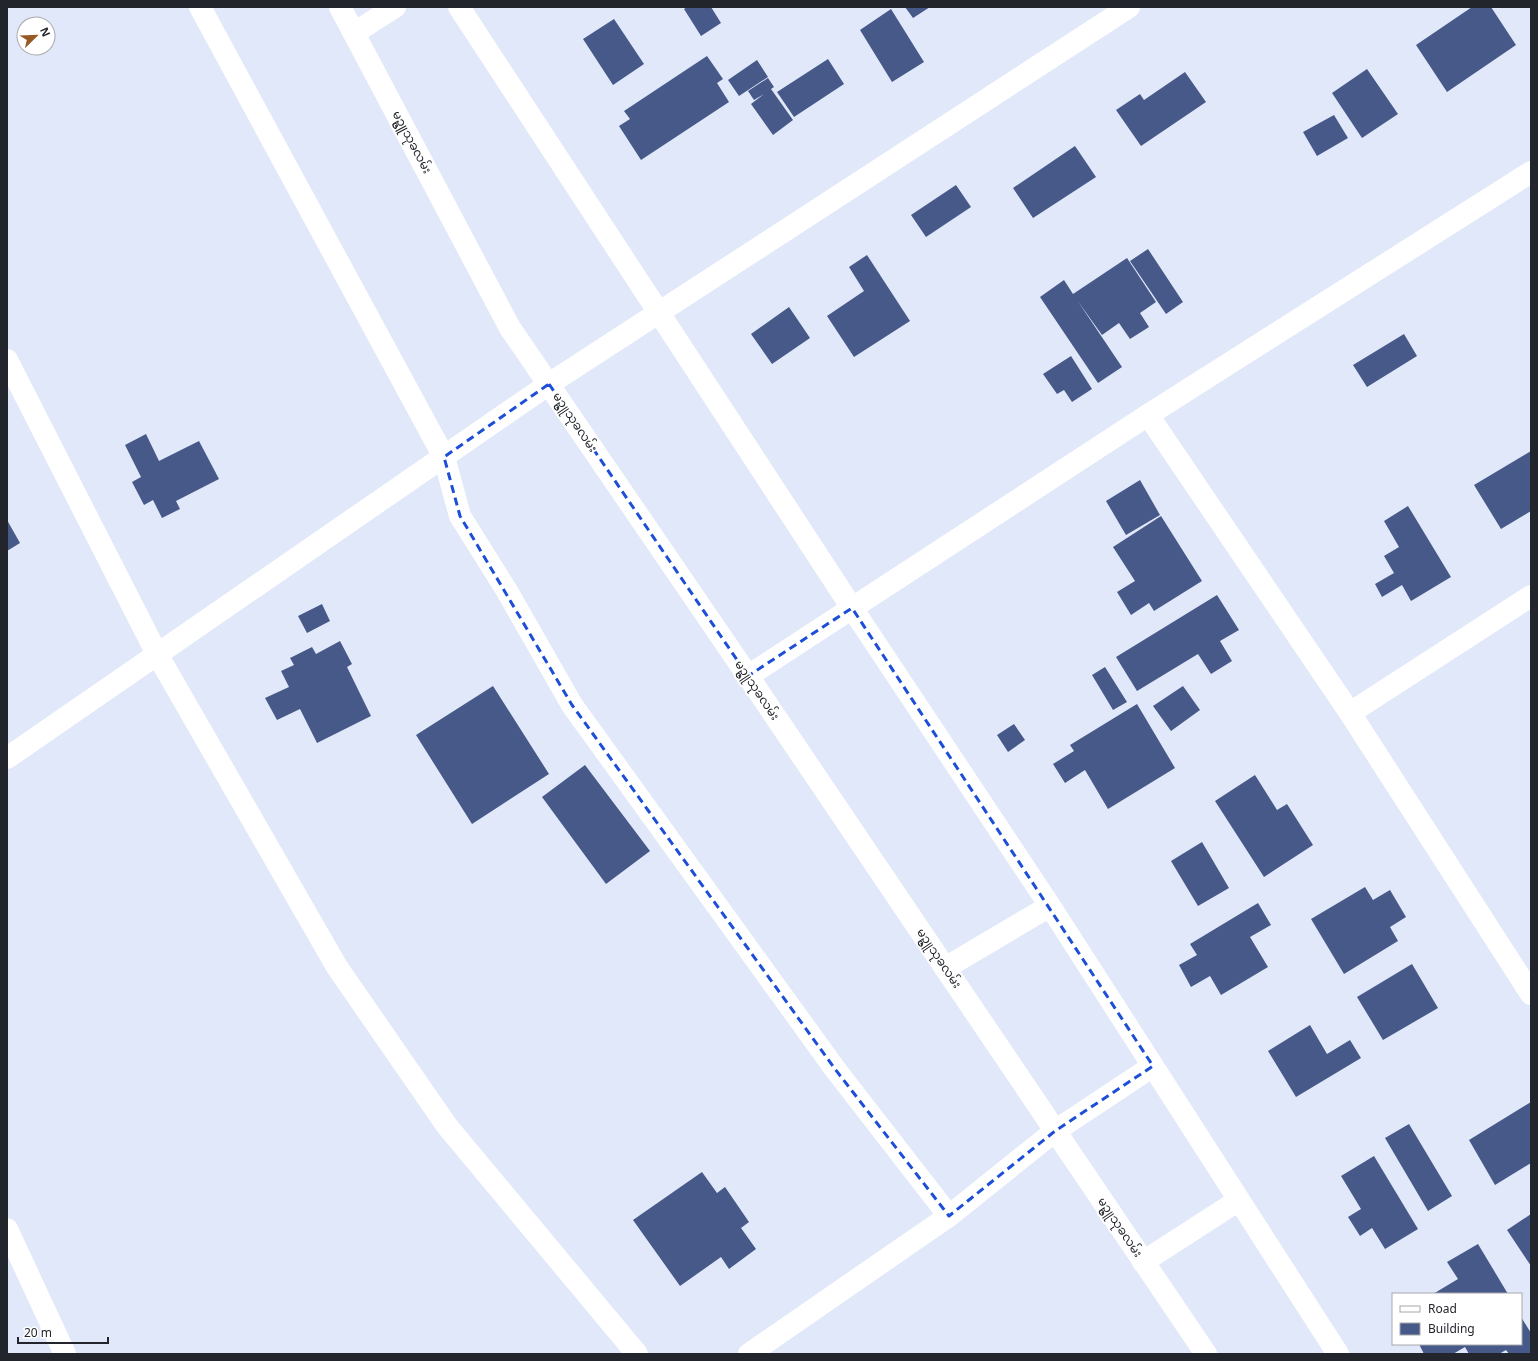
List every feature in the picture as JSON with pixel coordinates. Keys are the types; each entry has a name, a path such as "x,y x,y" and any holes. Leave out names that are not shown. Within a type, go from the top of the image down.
{"street":[{"path":"200,7 444,457 460,516 508,591 572,705 835,1069 950,1216"},
{"name":"မဥ္ဇူသုခလမ်း","path":"340,7 510,328 748,676 1206,1354"},
{"path":"354,33 395,7"},
{"path":"459,7 852,608 1050,906 1338,1354"},
{"path":"7,758 549,384 1129,7"},
{"path":"748,676 1148,415 1531,172"},
{"path":"7,360 157,654 337,967 447,1126 638,1354"},
{"path":"1148,415 1350,713 1531,994"},
{"path":"1350,713 1531,596"},
{"path":"945,968 1050,906"},
{"path":"749,1354 950,1216 1055,1130 1153,1066"},
{"path":"1144,1262 1240,1200"},
{"path":"7,1229 65,1354"}],"highlighted area":[{"path":"549,384 748,676 852,608 1153,1066 1055,1131 949,1216 835,1069 572,705 460,516 444,457"}],"building":[{"path":"687,7 711,7 721,23 701,36 684,9"},
{"path":"905,7 930,7 913,18"},
{"path":"1472,7 1491,7 1516,45 1447,92 1416,45"},
{"path":"891,9 924,62 892,82 860,30"},
{"path":"614,19 644,64 613,85 583,39"},
{"path":"707,56 723,79 717,83 729,102 641,160 619,126 630,119 624,111"},
{"path":"828,59 844,84 794,117 777,92"},
{"path":"757,60 768,77 739,96 728,80"},
{"path":"1367,69 1398,114 1362,138 1332,93"},
{"path":"1185,72 1206,102 1141,146 1116,110 1140,94 1144,100"},
{"path":"768,78 774,87 771,89 793,120 773,135 751,104 764,94 754,100 748,91"},
{"path":"1334,115 1348,138 1317,156 1303,132"},
{"path":"1075,146 1096,177 1033,218 1013,188"},
{"path":"956,185 971,207 926,237 911,215"},
{"path":"1148,249 1183,302 1166,314 1130,261"},
{"path":"867,255 910,321 854,357 827,316 864,291 849,267"},
{"path":"1127,258 1156,302 1140,313 1149,327 1130,339 1119,323 1102,335 1077,300 1122,367 1098,383 1040,297 1064,280 1073,294"},
{"path":"789,307 810,338 772,364 751,334"},
{"path":"1404,334 1417,356 1367,387 1353,365"},
{"path":"1071,356 1092,389 1072,402 1064,390 1057,394 1043,374"},
{"path":"146,434 159,461 199,441 219,479 176,501 180,509 162,518 153,500 144,505 132,482 141,477 125,445"},
{"path":"1531,451 1531,511 1501,529 1474,485"},
{"path":"1140,480 1160,515 1126,535 1106,501"},
{"path":"1408,506 1451,577 1411,601 1402,585 1382,597 1375,584 1394,573 1384,556 1399,547 1384,521"},
{"path":"1161,516 1202,581 1154,611 1149,603 1131,615 1117,592 1135,581 1113,547"},
{"path":"7,520 20,543 7,551"},
{"path":"1217,595 1239,630 1220,641 1232,661 1211,674 1198,654 1137,691 1116,657"},
{"path":"322,604 330,621 307,633 298,616"},
{"path":"340,641 352,664 347,667 371,716 317,743 300,709 277,720 265,698 289,687 281,671 294,665 290,658 312,647 316,654"},
{"path":"1105,667 1127,702 1113,710 1092,675"},
{"path":"493,686 549,774 472,824 416,735"},
{"path":"1183,686 1200,710 1171,731 1153,706"},
{"path":"1137,704 1175,768 1108,809 1085,770 1065,783 1053,764 1074,751 1070,745"},
{"path":"1014,724 1025,740 1008,752 997,735"},
{"path":"585,765 650,851 606,884 542,797"},
{"path":"1255,775 1277,810 1287,804 1313,845 1264,877 1215,801"},
{"path":"1202,842 1229,888 1198,906 1171,861"},
{"path":"1365,887 1373,900 1390,890 1406,917 1390,927 1398,941 1344,974 1311,919"},
{"path":"1258,903 1271,925 1250,937 1268,967 1221,995 1210,976 1191,987 1179,965 1197,955 1190,944"},
{"path":"1412,964 1438,1008 1383,1040 1357,997"},
{"path":"1310,1025 1327,1054 1350,1040 1361,1058 1296,1097 1268,1051"},
{"path":"1531,1102 1531,1163 1495,1185 1469,1140"},
{"path":"1409,1124 1452,1196 1428,1211 1385,1138"},
{"path":"1374,1156 1418,1229 1385,1249 1372,1228 1360,1236 1348,1217 1361,1209 1341,1176"},
{"path":"702,1172 717,1193 725,1187 749,1222 741,1228 756,1249 729,1269 721,1257 680,1286 633,1220"},
{"path":"1531,1214 1531,1266 1507,1230"},
{"path":"1478,1244 1507,1293 1435,1293 1458,1279 1447,1262"},
{"path":"1522,1319 1531,1333 1531,1354 1509,1354 1506,1350 1499,1354 1469,1354 1465,1347 1453,1354 1424,1354 1420,1345 1522,1345"}]}
